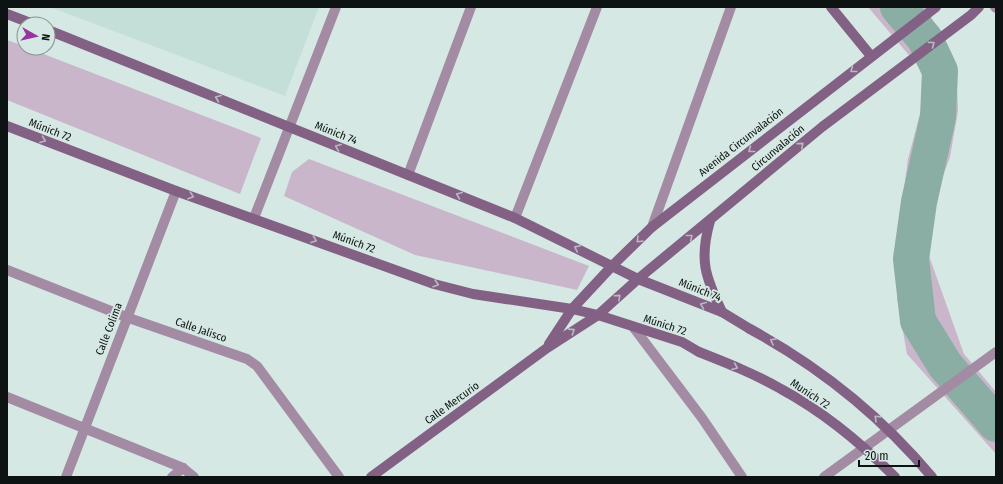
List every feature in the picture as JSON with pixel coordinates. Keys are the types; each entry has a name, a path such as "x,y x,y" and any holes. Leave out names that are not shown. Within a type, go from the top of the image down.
{"main road":[{"path":"830,7 871,56"},
{"name":"Avenida Circunvalación","path":"572,309 612,265 652,227 936,7"},
{"name":"Circunvalación","path":"598,315 638,279 822,127 972,15 979,7"},
{"name":"Múnich 74","path":"56,33 514,218 638,279 722,312 788,349 845,390 875,416 932,477"},
{"name":"Múnich 72","path":"7,126 176,191 434,284 473,294 572,309 598,315 634,328 682,342 699,352"},
{"path":"710,220 704,242 704,267 711,290 722,312"},
{"name":"Calle Mercurio","path":"547,348 572,309"},
{"name":"Calle Mercurio","path":"371,477 547,348 598,315"},
{"name":"Munich 72","path":"699,352 751,374 814,409 853,440 894,477"}],"street":[{"path":"254,218 336,7"},
{"path":"408,175 471,7"},
{"path":"514,218 597,7"},
{"path":"652,227 731,7"},
{"name":"Calle Colima","path":"66,477 126,317 176,191"},
{"name":"Calle Jalisco","path":"7,270 126,317 247,359 257,366 339,477"},
{"path":"634,328 702,418 742,477"},
{"path":"824,477 996,352"},
{"path":"7,397 183,468 194,477"},
{"path":"172,477 183,468"}],"shaded area":[{"path":"50,7 319,7 285,96"},
{"path":"868,7 926,7 956,67 958,111 950,157 931,208 928,253 964,354 996,392 996,454 907,354 897,298 899,224 908,159 922,106 925,74"},
{"path":"7,40 16,43 16,56 49,56 261,138 240,194 7,100"},
{"path":"309,159 589,266 577,290 415,255 284,196 292,172"}],"waterway":[{"path":"898,7 925,39 940,71 938,117 919,202 911,259 918,321 945,365 996,424"}]}
